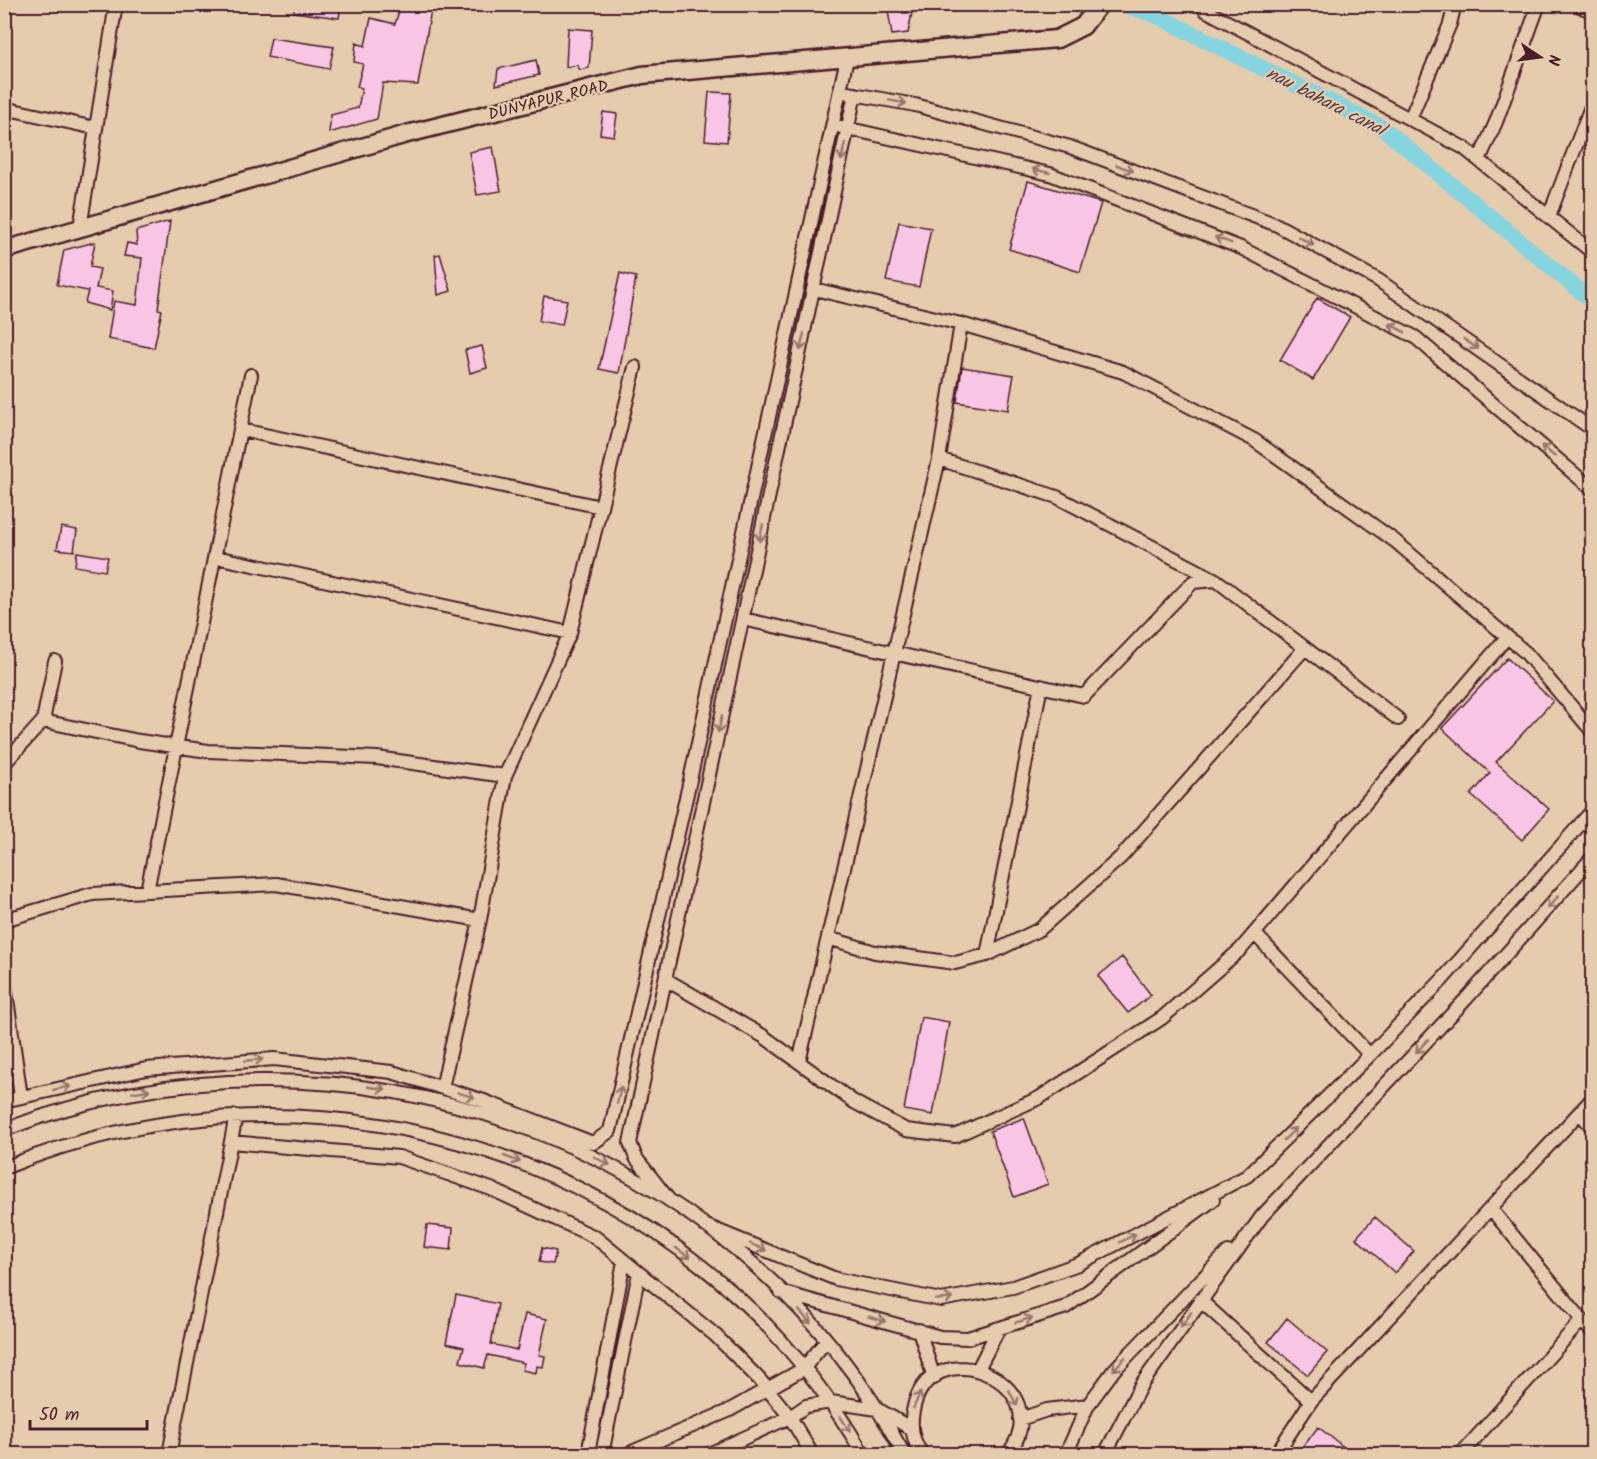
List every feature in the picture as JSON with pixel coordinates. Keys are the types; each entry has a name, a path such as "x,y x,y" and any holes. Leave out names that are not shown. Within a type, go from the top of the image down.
{"main road":[{"path":"1585,4 1593,7"},
{"name":"DUNYAPUR ROAD","path":"4,250 407,134 642,75 722,66 847,58 1057,39 1083,26 1098,7"}],"street":[{"path":"80,228 116,4"},
{"path":"1074,4 1098,7"},
{"path":"1410,119 1450,24 1455,4"},
{"path":"1479,160 1496,122 1539,4"},
{"path":"1205,10 1464,148 1593,252"},
{"path":"4,1101 146,1069 274,1059 392,1072 547,1124 593,1143 610,1131 690,780 847,58"},
{"path":"840,92 915,105 1070,147 1278,225 1378,280 1593,429"},
{"path":"669,1200 636,1158 630,1143 855,94"},
{"path":"1549,216 1593,104"},
{"path":"4,108 96,128"},
{"path":"833,125 1050,174 1241,248 1415,337 1593,489"},
{"path":"814,289 961,324 1123,372 1254,440 1395,541 1526,653 1593,731"},
{"path":"799,1062 939,459 961,324"},
{"path":"442,1088 480,920 505,776 570,633 635,367"},
{"path":"147,891 242,430 251,375"},
{"path":"242,430 601,507"},
{"path":"939,459 1057,496 1216,580 1398,719"},
{"path":"216,557 570,633"},
{"path":"743,619 1084,696 1192,582 1216,580"},
{"path":"665,979 763,1036 854,1102 906,1130 955,1136 1039,1098 1162,1018 1241,949 1507,637"},
{"path":"828,938 875,952 956,963 987,955 1040,929 1121,857 1305,648"},
{"path":"4,764 43,721 55,661"},
{"path":"987,955 1041,686"},
{"path":"43,721 208,751 377,758 505,776"},
{"path":"780,1292 940,1337 968,1338 1066,1307 1247,1176 1370,1055 1442,980 1593,811"},
{"path":"1066,1455 1088,1405 1113,1370 1466,999 1593,858"},
{"path":"4,920 92,894 276,884 480,920"},
{"path":"1255,934 1370,1055"},
{"path":"4,978 21,1097"},
{"path":"4,1130 103,1099 187,1084 271,1080 355,1085 438,1100 519,1124 597,1158 669,1200 704,1225 780,1292 826,1341 877,1409 904,1455"},
{"path":"1276,1455 1311,1401 1593,1099"},
{"path":"1580,1113 1593,1127"},
{"path":"169,1455 236,1116"},
{"path":"4,1168 100,1136 172,1122 236,1116 307,1116 390,1125 471,1144 548,1174 623,1212 691,1259 754,1314 803,1369 831,1402 863,1455"},
{"path":"231,1142 399,1157 491,1189 595,1237 715,1335 767,1389 790,1417 812,1455"},
{"path":"704,1225 836,1279 941,1300 1013,1287 1078,1264 1247,1176"},
{"path":"1491,1209 1593,1332"},
{"path":"1105,1455 1141,1385 1262,1216"},
{"path":"588,1455 624,1261"},
{"path":"602,1455 639,1273"},
{"path":"1200,1300 1311,1401"},
{"path":"1461,1455 1582,1320"},
{"path":"978,1369 999,1328"},
{"path":"919,1330 934,1378"},
{"path":"627,1455 728,1412 803,1369 826,1341"},
{"path":"922,1455 912,1429 914,1406 918,1395 934,1378 955,1368 978,1369 999,1379 1014,1396 1020,1419 1016,1441 1008,1455"},
{"path":"709,1455 790,1417 806,1406 831,1402 877,1409 912,1429"},
{"path":"1020,1419 1047,1410 1088,1405"}],"building":[{"path":"294,4 341,6 339,18 294,12"},
{"path":"401,4 432,4 418,85 383,83 377,119 329,133 331,115 358,108 362,88 357,87 363,64 354,62 356,43 365,46 371,18 395,24"},
{"path":"887,4 902,4 903,13 912,13 908,33 892,35"},
{"path":"568,28 592,30 589,68 580,70 577,65 566,67"},
{"path":"271,38 334,47 329,69 267,57"},
{"path":"536,60 539,75 496,85 498,69"},
{"path":"709,92 731,93 727,142 705,140"},
{"path":"603,112 617,114 614,136 600,134"},
{"path":"493,147 501,191 477,195 469,152"},
{"path":"1028,181 1101,203 1080,272 1009,249"},
{"path":"170,221 158,309 162,310 154,348 108,339 114,301 137,305 142,258 124,256 127,243 137,245 136,231"},
{"path":"899,222 931,228 919,287 886,281"},
{"path":"95,242 90,267 100,269 96,288 113,291 110,310 85,303 88,291 57,285 64,250"},
{"path":"440,254 451,291 438,295 435,255"},
{"path":"620,273 636,277 619,373 599,369"},
{"path":"544,296 567,300 562,325 539,321"},
{"path":"1317,298 1350,317 1313,380 1280,360"},
{"path":"482,346 487,368 470,373 465,350"},
{"path":"962,367 1014,375 1008,410 957,402"},
{"path":"61,527 77,530 74,551 57,549"},
{"path":"77,552 108,557 105,571 75,566"},
{"path":"1507,658 1553,701 1496,762 1549,809 1522,840 1471,795 1490,773 1442,728"},
{"path":"1122,957 1151,995 1128,1013 1098,976"},
{"path":"921,1017 949,1022 933,1115 904,1110"},
{"path":"1024,1118 1048,1184 1014,1197 990,1131"},
{"path":"1375,1217 1414,1251 1395,1273 1356,1238"},
{"path":"427,1225 453,1228 451,1250 424,1247"},
{"path":"542,1248 556,1251 553,1264 539,1262"},
{"path":"456,1295 498,1304 491,1344 517,1350 525,1314 547,1319 539,1355 545,1356 543,1367 537,1366 536,1373 522,1370 524,1363 488,1355 484,1368 460,1362 464,1347 446,1343"},
{"path":"1287,1318 1327,1352 1308,1375 1268,1342"},
{"path":"1318,1427 1354,1455 1312,1455 1303,1447"}],"waterway":[{"name":"nau bahara canal","path":"1122,4 1155,15 1383,128 1592,301"}]}
